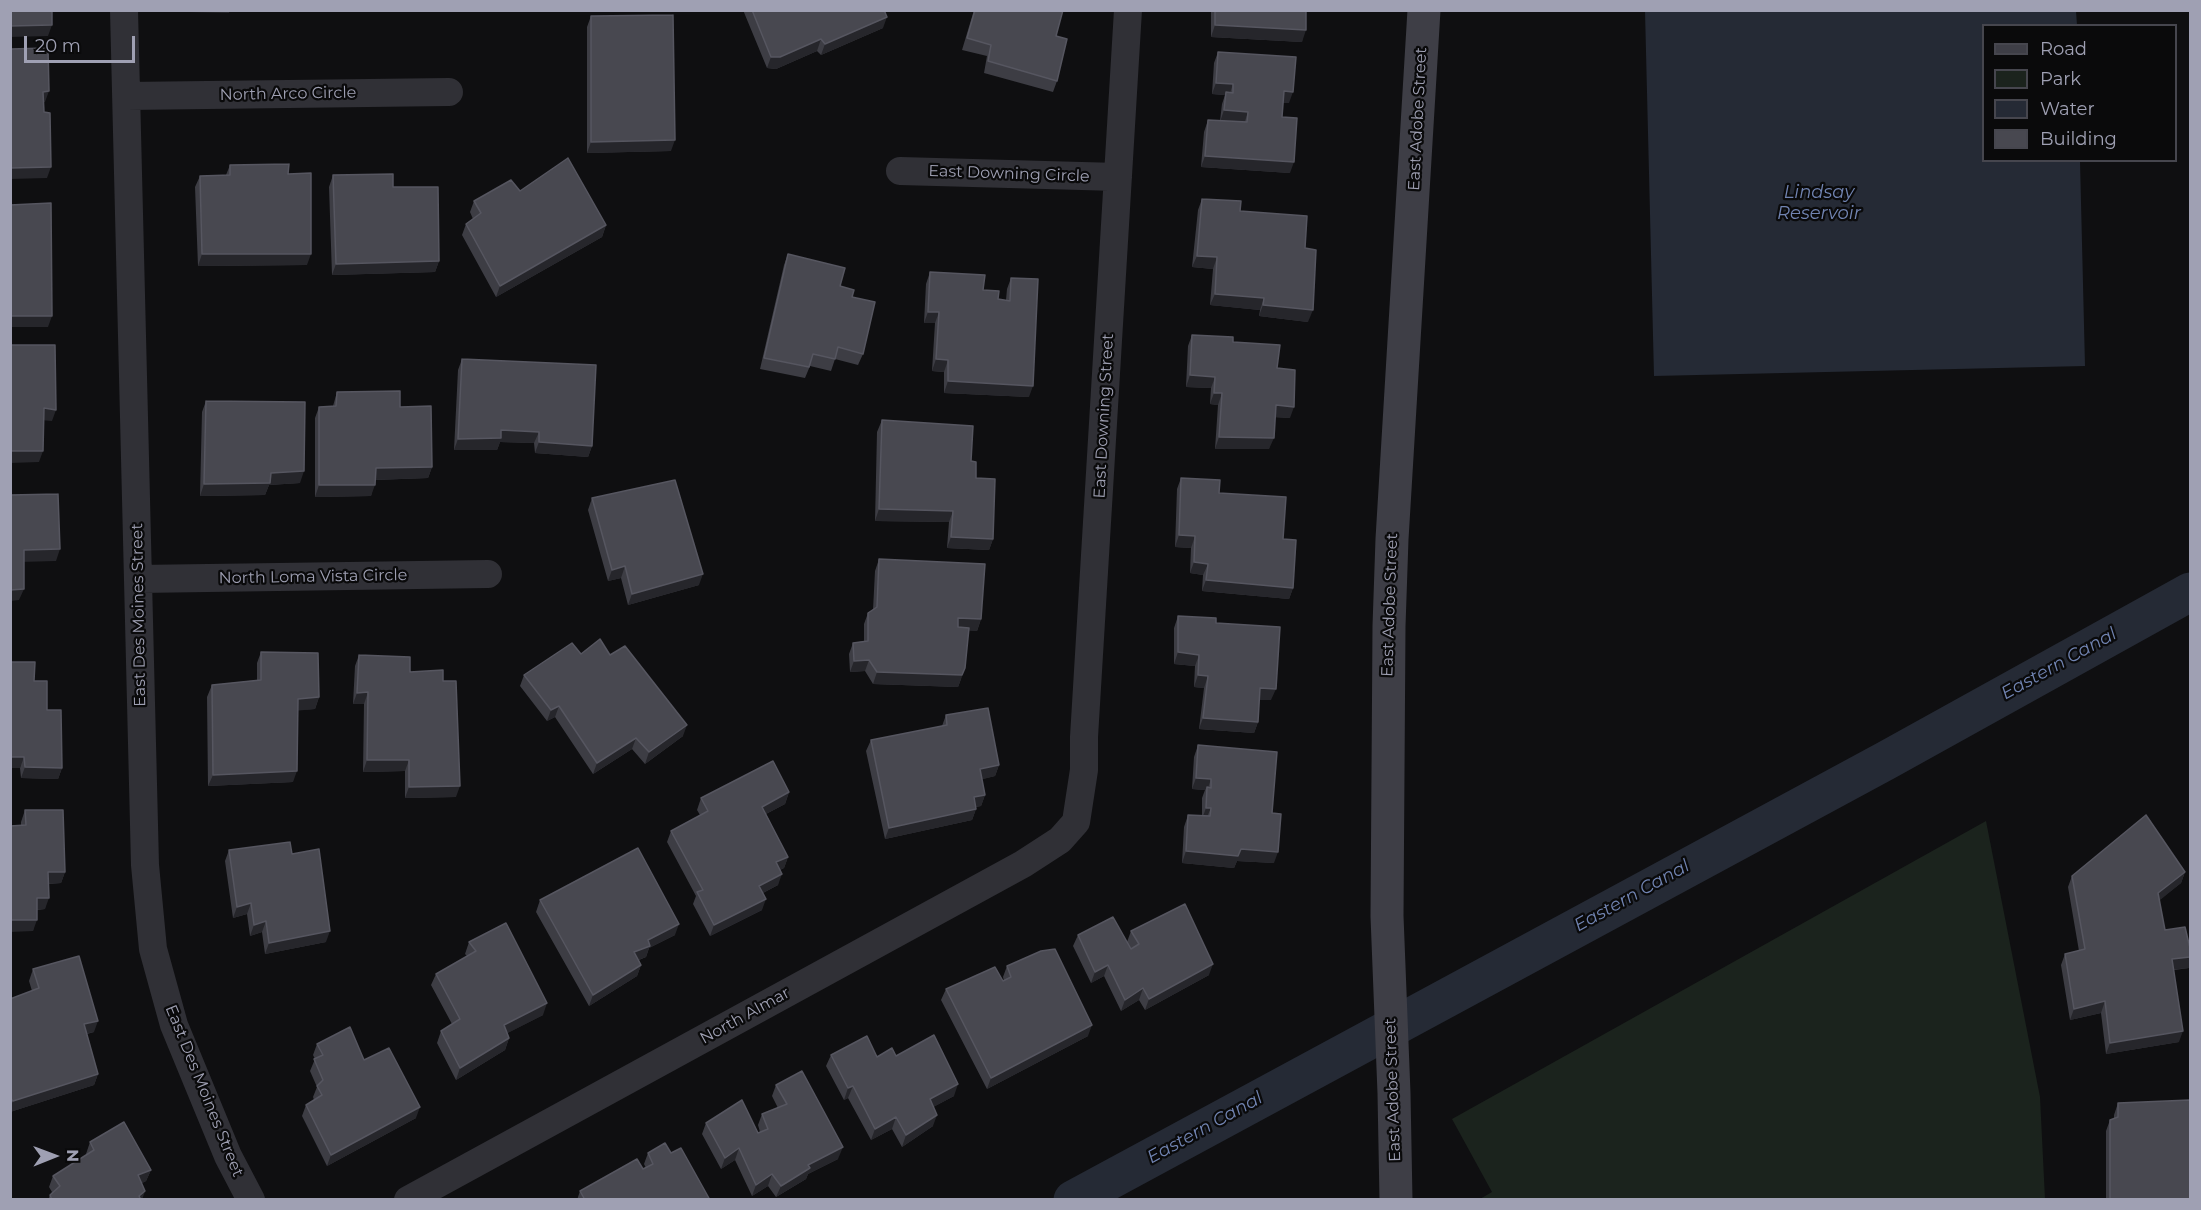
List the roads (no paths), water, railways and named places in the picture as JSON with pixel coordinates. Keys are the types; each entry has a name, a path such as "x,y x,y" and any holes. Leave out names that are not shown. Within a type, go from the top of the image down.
{"street":[{"name":"East Des Moines Street","path":"124,10 145,865 153,949 174,1025 228,1156 251,1200"},
{"name":"East Downing Street","path":"1076,822 1084,770 1128,10"},
{"name":"East Adobe Street","path":"1396,1200 1395,1093 1387,916 1386,777 1392,539 1424,10"},
{"name":"North Arco Circle","path":"127,96 449,92"},
{"name":"East Downing Circle","path":"900,171 1118,177"},
{"name":"North Loma Vista Circle","path":"138,579 488,574"},
{"name":"North Almar","path":"408,1200 1023,864 1060,840 1076,822"}],"water":[{"name":"Lindsay Reservoir","path":"1645,11 2076,11 2077,24 1982,24 1982,162 2080,162 2085,366 1654,376"}],"waterway":[{"name":"Eastern Canal","path":"1073,1200 1887,760 2190,592"}]}
